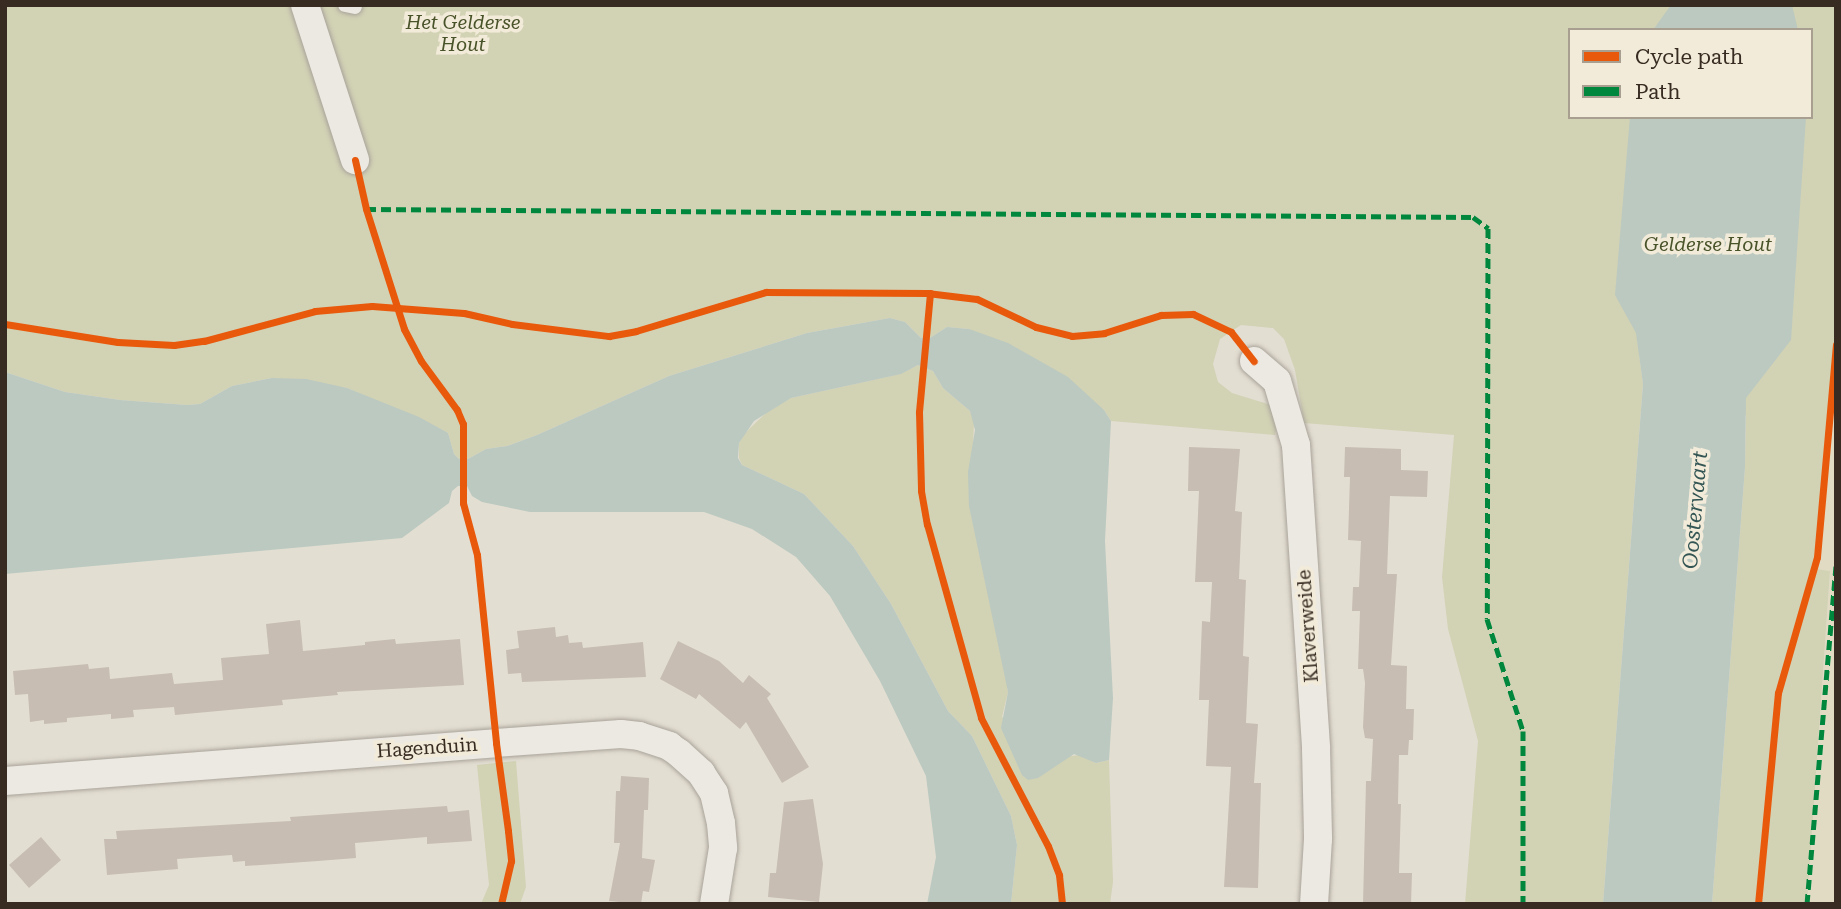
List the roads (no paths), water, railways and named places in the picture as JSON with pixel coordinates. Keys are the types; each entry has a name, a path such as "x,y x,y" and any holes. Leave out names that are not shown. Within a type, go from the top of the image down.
{"street":[{"path":"305,5 355,160"},
{"name":"Klaverweide","path":"1254,360 1277,381 1293,425 1296,445 1316,748 1318,839 1314,904"},
{"name":"Hagenduin","path":"5,781 621,734 639,736 669,746 679,753 701,773 714,793 723,848 714,904"}],"water":[{"path":"1671,5 1792,5 1798,28 1654,28"},
{"name":"Oostervaart","path":"1630,119 1806,119 1791,340 1746,398 1745,467 1712,904 1603,904 1643,384 1636,333 1615,295"},
{"path":"890,318 905,322 921,338 930,338 947,327 969,329 1008,343 1068,377 1104,410 1111,421 1105,541 1113,698 1109,760 1096,763 1074,754 1038,778 1028,780 1022,775 1001,728 1008,692 969,506 968,472 975,430 970,411 943,388 933,371 918,365 901,374 791,398 754,421 739,443 738,458 742,465 804,494 853,546 891,604 948,711 972,736 1011,816 1017,845 1011,904 927,904 936,857 926,776 880,681 830,596 796,557 752,529 704,512 530,512 482,502 472,496 467,486 458,486 452,491 449,503 402,538 5,574 5,372 65,392 120,400 187,405 200,404 232,386 272,378 306,379 347,388 419,417 448,433 454,454 459,459 468,459 486,449 507,446 537,435 669,376 807,333"}],"park label":[{"name":"Het Gelderse Hout","path":"463,34"},
{"name":"Gelderse Hout","path":"1708,245"}]}
